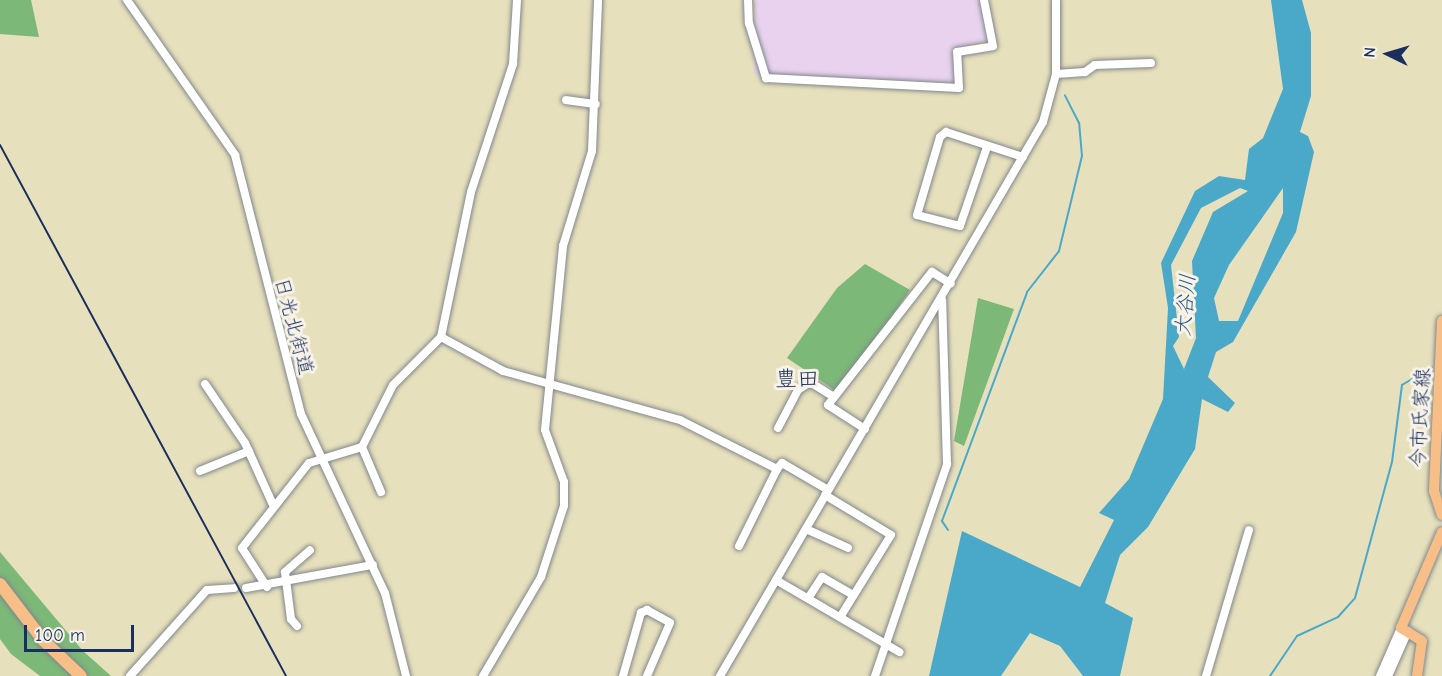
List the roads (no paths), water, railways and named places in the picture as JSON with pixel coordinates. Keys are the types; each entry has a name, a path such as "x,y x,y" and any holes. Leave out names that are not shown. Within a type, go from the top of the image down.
{"highway":[{"path":"0,584 43,640 81,676"}],"main road":[{"name":"今市氏家線","path":"1442,321 1434,491 1442,515"},
{"path":"1404,629 1442,532"},
{"path":"1404,629 1442,550"},
{"path":"1404,629 1422,641 1417,676"}],"street":[{"name":"日光北街道","path":"127,0 235,155 278,337 321,458 373,565 391,611 406,676"},
{"path":"267,587 242,548 309,463 362,447 393,384 441,337 471,192 513,64 517,0"},
{"path":"483,676 541,577 562,519 564,482 545,430 563,246 592,151 596,104 598,0"},
{"path":"748,0 749,22 766,78 959,88 957,52 993,46 984,0"},
{"path":"720,676 951,284 1049,108 1056,74 1056,0"},
{"path":"1056,74 1085,72 1095,65 1151,63"},
{"path":"566,100 596,104"},
{"path":"987,147 960,226 917,215 940,137 946,132 987,147 1023,156"},
{"path":"863,431 828,405 932,272 951,284"},
{"path":"875,676 947,464 942,299"},
{"path":"441,337 490,367 680,420 777,469"},
{"path":"778,428 798,390 810,382 834,397"},
{"path":"205,384 249,451 274,507"},
{"path":"362,447 381,492"},
{"path":"200,471 249,451"},
{"path":"739,546 782,463 827,492 891,535 842,614"},
{"path":"806,529 848,548"},
{"path":"1206,676 1250,530"},
{"path":"297,626 291,619 285,572 310,550"},
{"path":"246,588 286,584 373,565"},
{"path":"809,597 822,577 853,595"},
{"path":"776,580 842,614 899,652"},
{"path":"130,676 207,590 234,588"},
{"path":"623,676 641,613 647,610 670,623 647,676"},
{"path":"1380,676 1404,629"},
{"path":"1388,676 1404,629"}],"water":[{"path":"1271,0 1302,0 1311,33 1311,96 1300,132 1308,136 1314,152 1296,232 1233,342 1216,352 1208,377 1235,403 1228,412 1202,399 1195,449 1148,527 1120,555 1105,603 1133,618 1120,676 1083,676 1060,646 1030,633 1001,676 929,676 962,531 1080,587 1114,520 1099,513 1129,479 1163,399 1168,308 1161,263 1195,191 1219,176 1245,180 1249,149 1263,138 1283,89","holes":["1240,188 1248,191 1213,212 1192,261 1196,338 1184,369 1173,346 1179,337 1171,265 1201,208","1283,188 1283,213 1238,321 1219,321 1214,298 1229,265"]}],"waterway":[{"path":"948,530 942,521 1027,292 1059,251 1082,156 1079,123 1065,95"},
{"path":"1270,676 1297,636 1338,617 1355,598 1392,462 1402,385 1432,367"}],"railway":[{"path":"0,145 286,676"}],"district":[{"name":"豊田","path":"797,380"}],"water label":[{"name":"大谷川","path":"1185,305"}]}
